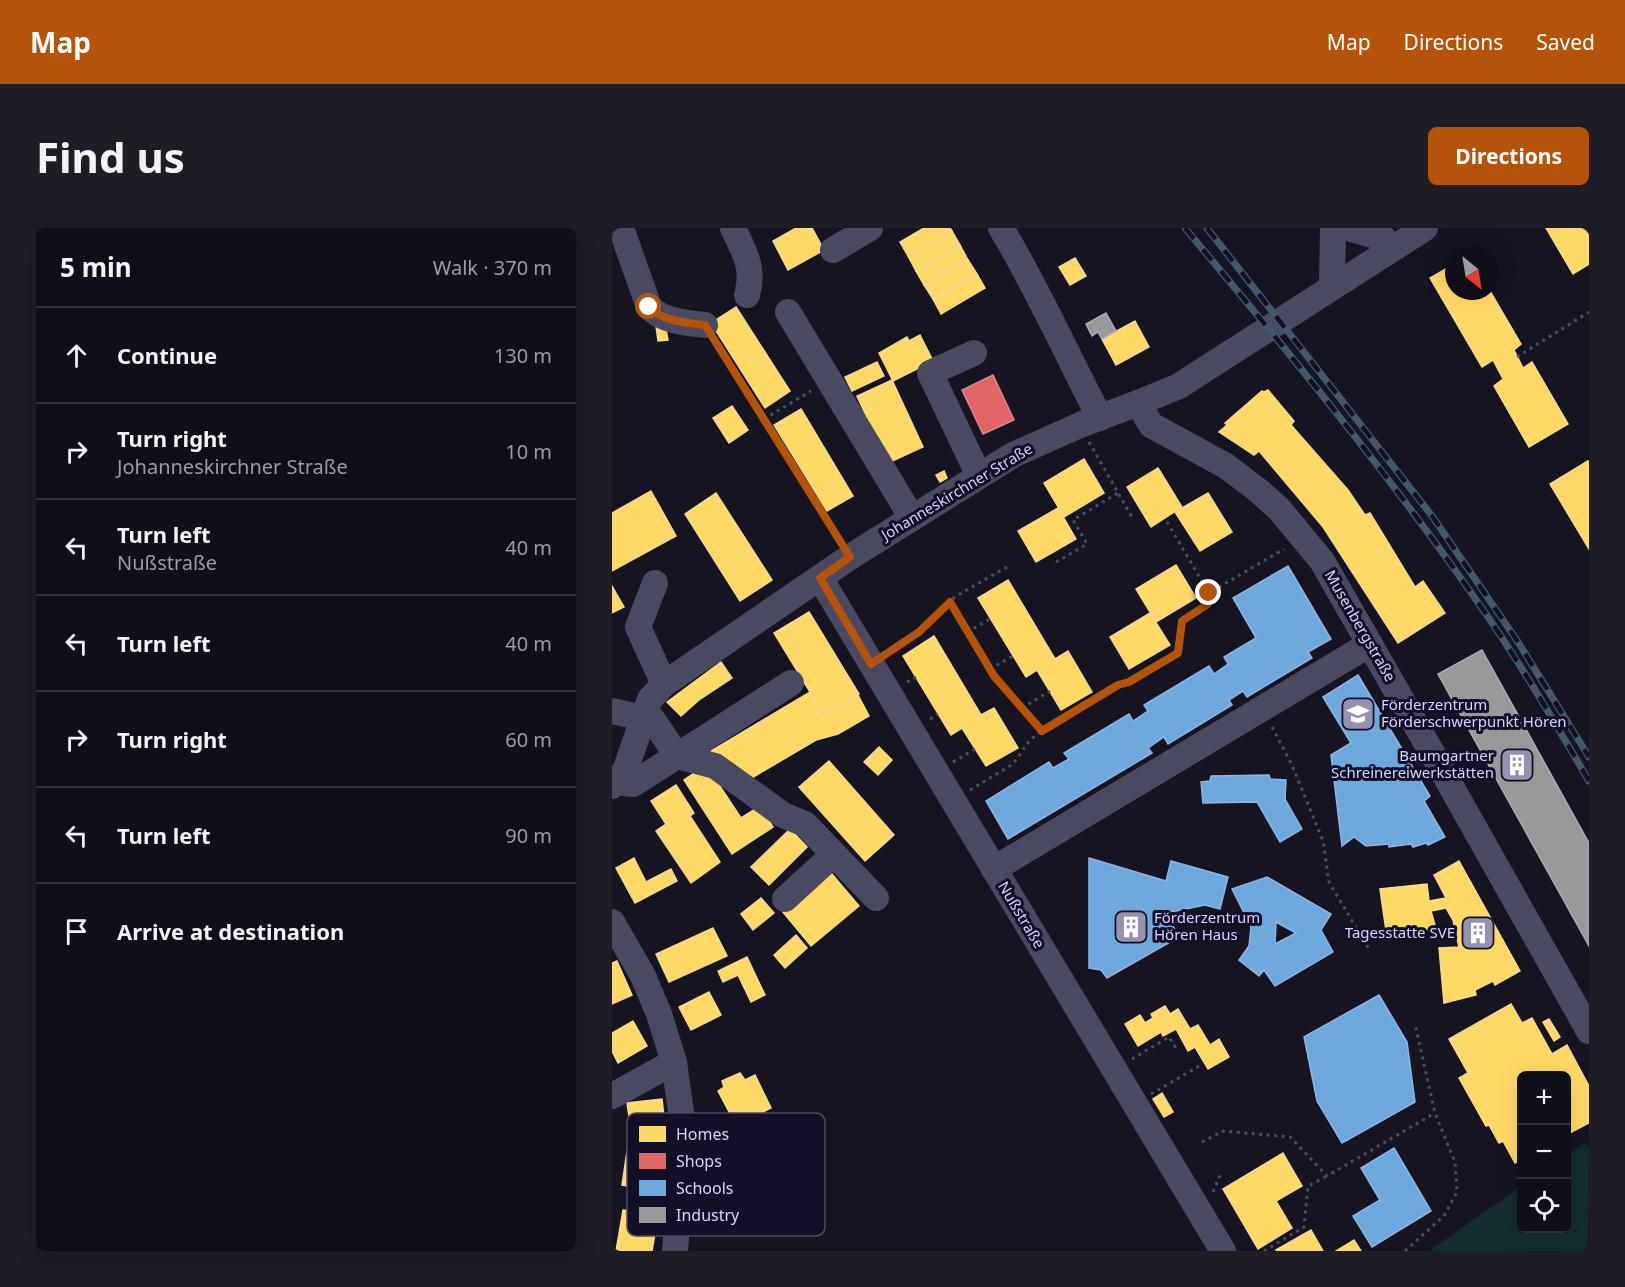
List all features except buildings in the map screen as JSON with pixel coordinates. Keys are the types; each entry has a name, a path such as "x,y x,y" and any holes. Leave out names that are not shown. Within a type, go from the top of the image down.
{"street":[{"path":"621,228 649,307 655,314 673,320 705,325"},
{"path":"733,228 748,262 751,281 747,295"},
{"path":"833,250 870,228"},
{"path":"1332,286 1333,228"},
{"path":"1348,228 1383,238 1391,249"},
{"name":"Johanneskirchner Straße","path":"614,784 625,771 650,699 664,684 850,557 979,476 1032,445 1179,386 1425,228"},
{"path":"1010,235 1100,418"},
{"path":"788,312 912,518"},
{"path":"974,353 930,373 979,476"},
{"name":"Musenbergstraße","path":"1138,404 1151,425 1226,466 1259,491 1279,509 1322,561 1589,1031"},
{"name":"Nußstraße","path":"820,578 1223,1251"},
{"path":"655,583 638,627 664,684"},
{"path":"994,869 1370,644"},
{"path":"614,784 633,784 790,683"},
{"path":"612,711 653,720 677,756 715,765 783,815 805,824 876,898"},
{"path":"785,899 834,854"},
{"path":"612,922 643,976 659,1014 674,1062 681,1113"},
{"path":"612,1096 674,1062"},
{"path":"675,1251 676,1236"}],"path":[{"path":"1517,357 1589,312"},
{"path":"705,325 850,557"},
{"path":"764,419 829,380"},
{"path":"1056,562 1087,544 1073,520 1118,493"},
{"path":"953,801 1013,765 1030,740 1042,731 1118,685 1129,682 1178,653 1182,621 1208,604 1209,593 1167,522"},
{"path":"1209,593 1304,538"},
{"path":"871,664 919,632 950,602 974,585 1009,566"},
{"path":"950,602 990,669 1042,731"},
{"path":"968,632 990,619"},
{"path":"990,669 1013,656"},
{"path":"1022,708 1050,691"},
{"path":"1262,709 1292,765 1323,841 1329,882 1370,951"},
{"path":"1405,1251 1444,1216 1457,1192 1455,1161 1435,1113 1415,1024"},
{"path":"1114,1069 1169,1037 1177,1050"},
{"path":"1135,1104 1202,1065"},
{"path":"1264,1251 1304,1227 1308,1186 1435,1113"},
{"path":"1202,1142 1223,1131 1290,1137 1327,1176"},
{"path":"1219,1202 1213,1192 1221,1173"}],"green space":[{"path":"1585,1142 1589,1148 1588,1251 1429,1251 1517,1189 1517,1233 1571,1233 1571,1152"}],"railway":[{"path":"1185,228 1336,413 1409,507 1508,647 1589,781"},
{"path":"1207,228 1432,516 1518,642 1589,757"}],"place":[{"name":"Förderzentrum Förderschwerpunkt Hören","path":"1358,714"},
{"name":"Baumgartner Schreinereiwerkstätten","path":"1517,765"},
{"name":"Förderzentrum Hören Haus","path":"1131,927"},
{"name":"Tagesstatte SVE","path":"1478,933"}],"route":[{"path":"649,307 655,314 673,320 705,325 850,557 820,578 871,664 919,632 950,602 994,676 1042,731 1118,685 1129,682 1178,653 1182,621 1208,604 1209,593"}]}
